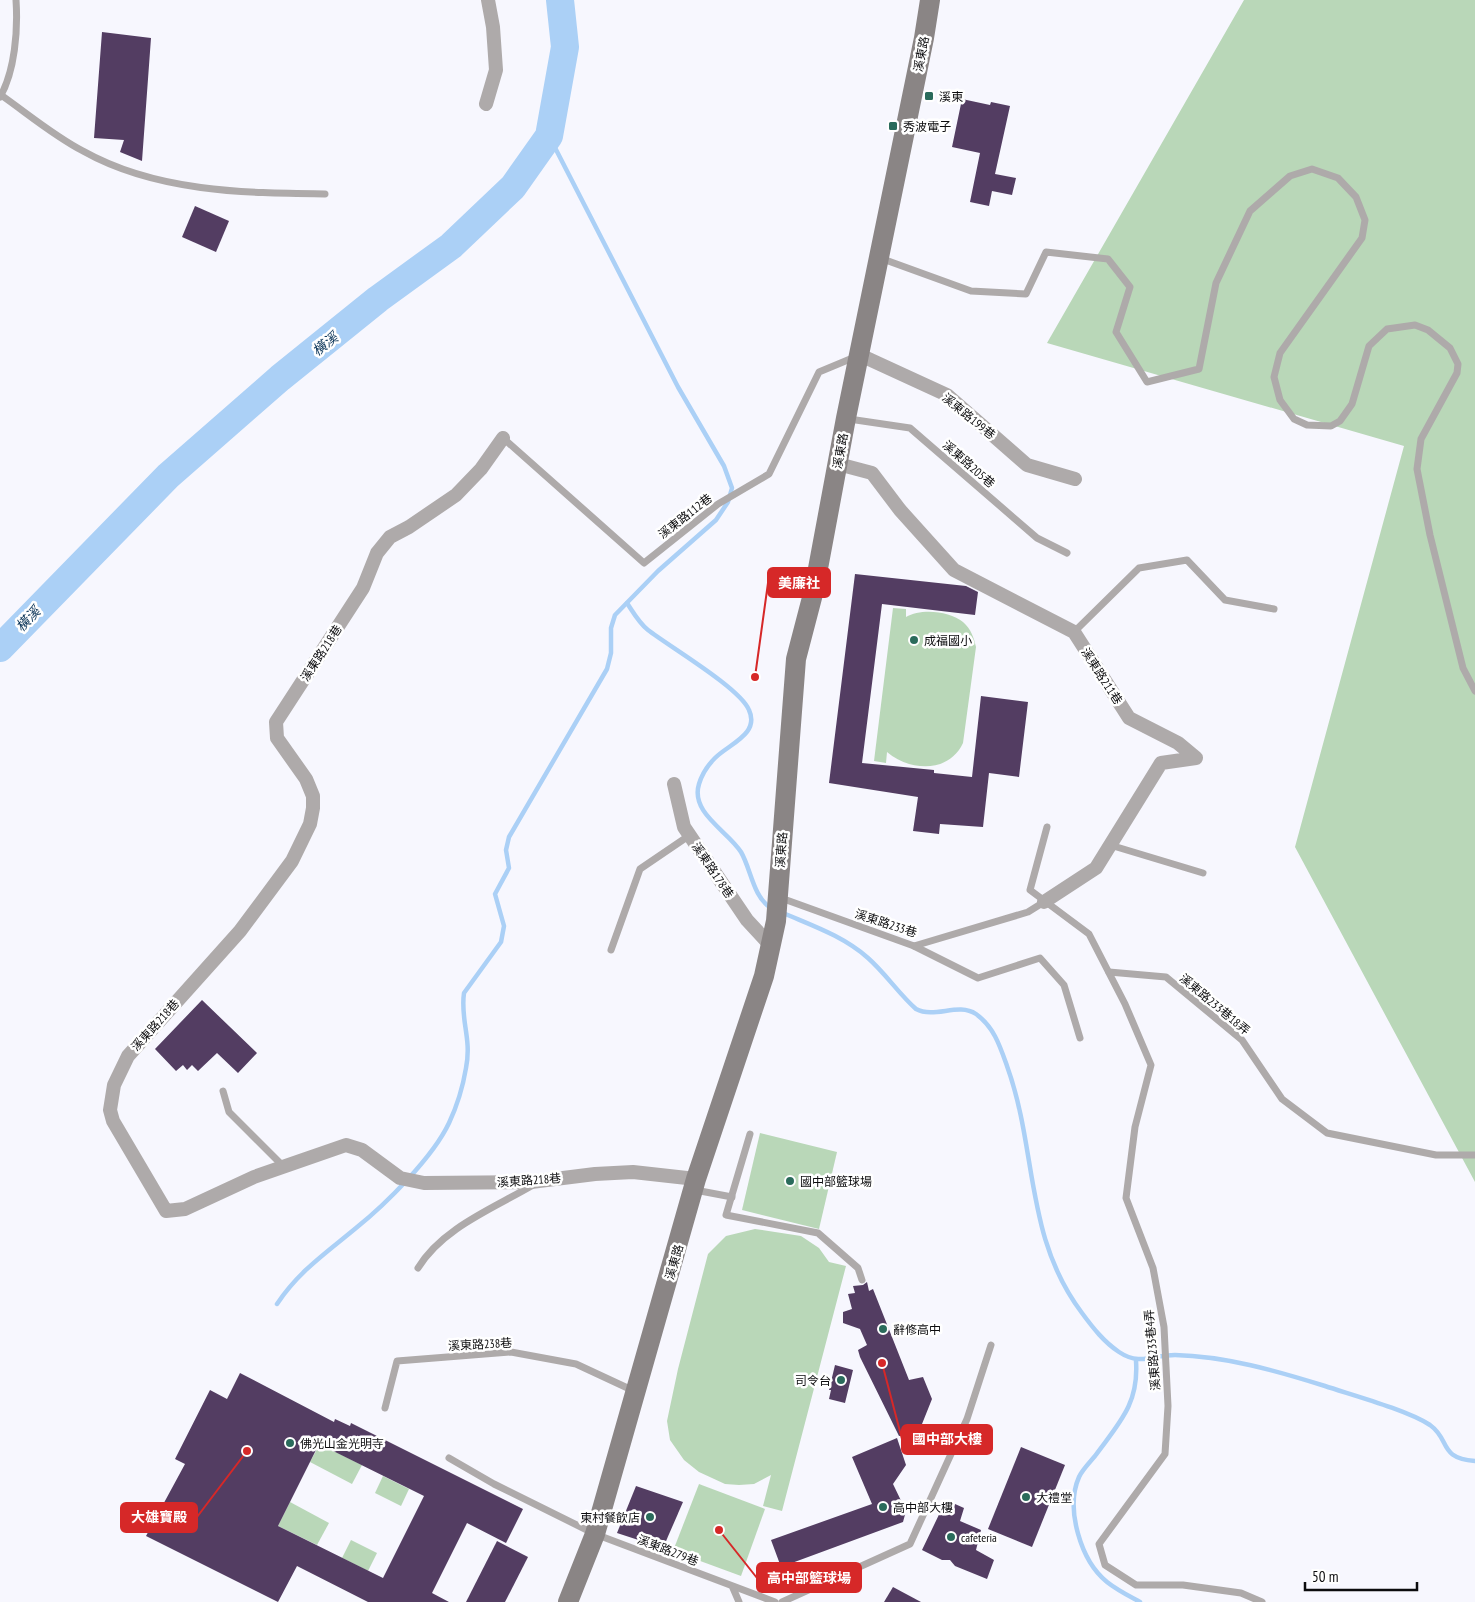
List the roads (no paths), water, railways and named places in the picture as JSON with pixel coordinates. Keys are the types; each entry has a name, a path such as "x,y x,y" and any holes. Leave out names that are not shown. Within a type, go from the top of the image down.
{"main road":[{"name":"溪東路","path":"568,1602 594,1534 637,1392 695,1184 764,976 771,946 777,907 796,659 814,590 846,418 880,258 930,0"}],"street":[{"path":"486,104 496,70 493,27 488,0"},
{"name":"溪東路199巷","path":"860,356 947,395 1027,465 1075,478"},
{"name":"溪東路218巷","path":"503,438 481,469 456,495 409,527 390,537 377,553 363,588 276,722 277,738 306,779 313,796 310,824 292,861 240,931 128,1056 114,1085 110,1110 113,1121 166,1211 185,1209 254,1177 346,1145 362,1150 405,1179 424,1184 540,1181 633,1172 695,1184"},
{"path":"838,464 872,472 900,510 954,570 977,584 1074,632"},
{"name":"溪東路211巷","path":"1044,902 1096,868 1161,763 1196,758 1178,743 1130,718 1074,632"},
{"name":"溪東路178巷","path":"674,784 684,827 747,920 771,946"}],"lane":[{"path":"16,0 12,60 7,82 0,96 83,152 128,171 173,182 239,193 325,194"},
{"path":"880,258 971,291 1026,294 1046,252 1108,259 1130,287 1116,332 1147,382 1199,369 1216,283 1250,211 1290,176 1312,169 1338,178 1356,198 1366,220 1362,238 1280,353 1274,377 1280,400 1294,419 1307,426 1331,426 1340,421 1352,404 1369,346 1387,328 1415,325 1428,330 1450,348 1458,364 1458,373 1421,439 1417,469 1430,535 1463,668 1475,691"},
{"name":"溪東路112巷","path":"503,438 644,563 718,504 769,474 819,372 860,356"},
{"name":"溪東路205巷","path":"846,418 910,428 1037,538 1067,553"},
{"path":"1074,632 1139,568 1187,560 1225,600 1274,609"},
{"path":"1044,902 1030,890 1047,827"},
{"path":"611,950 640,869 690,835"},
{"path":"1110,845 1202,873"},
{"name":"溪東路233巷","path":"777,907 914,946 1028,912 1044,902"},
{"name":"溪東路233巷4弄","path":"1044,902 1090,934 1150,1064 1135,1127 1126,1198 1155,1278 1164,1327 1168,1406 1166,1454 1100,1544 1105,1565 1136,1585 1183,1585 1241,1593 1262,1602"},
{"path":"914,946 978,978 1040,958 1064,985 1080,1038"},
{"name":"溪東路233巷18弄","path":"1108,972 1166,977 1242,1040 1282,1100 1327,1133 1436,1155 1475,1155"},
{"path":"223,1091 229,1112 284,1167"},
{"path":"750,1134 726,1215 818,1233 858,1268 862,1280"},
{"path":"418,1268 427,1252 455,1231 540,1181"},
{"path":"695,1184 732,1198"},
{"path":"782,1602 910,1544 966,1419 990,1346"},
{"name":"溪東路238巷","path":"385,1408 397,1361 511,1352 576,1364 637,1392"},
{"name":"溪東路279巷","path":"449,1458 494,1484 594,1534 772,1601"},
{"path":"734,1588 739,1602"}],"waterway":[{"name":"橫溪","path":"0,648 168,476 280,378 378,299 451,246 513,187 549,136 565,47 560,0"},
{"path":"277,1304 285,1292 304,1272 368,1218 408,1179 442,1136 457,1103 466,1068 468,1047 463,1012 464,993 501,942 504,926 495,894 509,868 506,850 509,837 607,669 611,653 611,628 615,615 658,571 716,520 728,502 732,488 724,466 678,387 549,136"},
{"path":"627,603 645,627 733,691 749,710 751,718 747,732 710,764 700,780 698,794 700,804 705,813 741,852 756,890 771,908"},
{"path":"783,913 827,932 858,950 875,964 916,1009 923,1012 969,1011 982,1019 992,1031 1002,1051 1017,1098 1034,1193 1050,1254 1063,1284 1082,1313 1108,1344 1119,1352 1134,1358 1147,1359 1167,1355 1213,1358 1270,1370 1325,1386 1394,1408 1420,1419 1436,1431 1446,1448 1455,1456 1475,1461"},
{"path":"1136,1361 1136,1376 1131,1401 1119,1423 1080,1474 1075,1490 1074,1504 1078,1534 1083,1548 1098,1573 1107,1582 1140,1602"}],"place":[{"name":"溪東","path":"929,96"},
{"name":"秀波電子","path":"893,126"},
{"name":"成福國小","path":"914,640"},
{"name":"美廉社","path":"755,677"},
{"name":"國中部籃球場","path":"790,1181"},
{"name":"辭修高中","path":"883,1329"},
{"name":"國中部大樓","path":"882,1363"},
{"name":"司令台","path":"841,1380"},
{"name":"佛光山金光明寺","path":"290,1443"},
{"name":"大雄寶殿","path":"247,1451"},
{"name":"大禮堂","path":"1026,1497"},
{"name":"高中部大樓","path":"883,1507"},
{"name":"東村餐飲店","path":"650,1517"},
{"name":"高中部籃球場","path":"719,1530"},
{"name":"cafeteria","path":"951,1537"}]}
